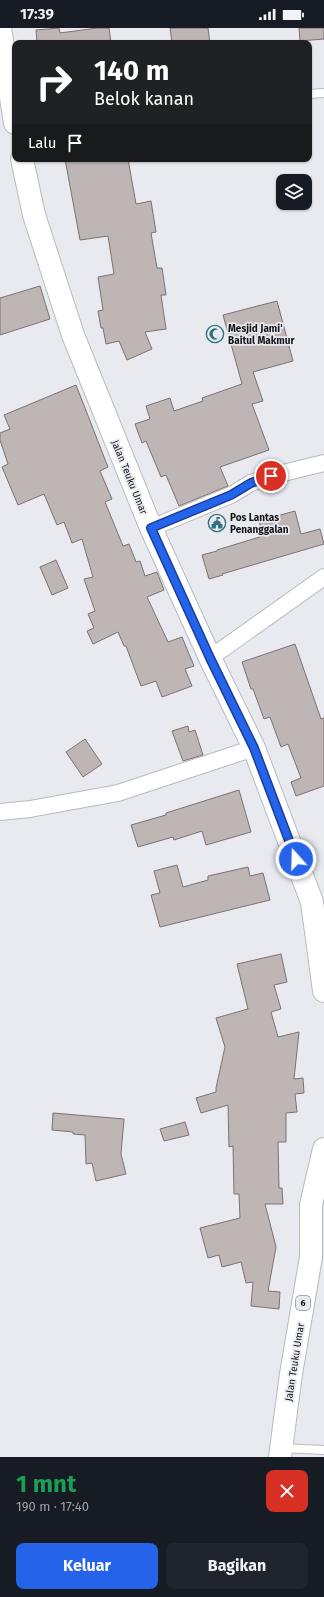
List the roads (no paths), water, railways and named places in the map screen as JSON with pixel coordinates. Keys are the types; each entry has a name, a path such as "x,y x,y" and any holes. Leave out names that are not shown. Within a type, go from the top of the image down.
{"highway":[{"path":"0,28 10,112"},
{"name":"Jalan Teuku Umar","path":"23,162 34,215 73,335 151,528 210,658 254,748 312,902 324,991"},
{"name":"Jalan Teuku Umar","path":"281,1452 291,1374 314,1258 311,1205 324,1150"}],"street":[{"path":"151,528 231,495 251,483 271,476 324,463"},
{"path":"210,658 324,577"},
{"path":"0,812 30,809 118,793 254,748"}],"lane":[{"path":"312,94 324,93"},
{"path":"281,1452 324,1450"}],"place":[{"name":"Mesjid Jami' Baitul Makmur","path":"215,334"},
{"name":"Pos Lantas Penanggalan","path":"217,523"}]}
